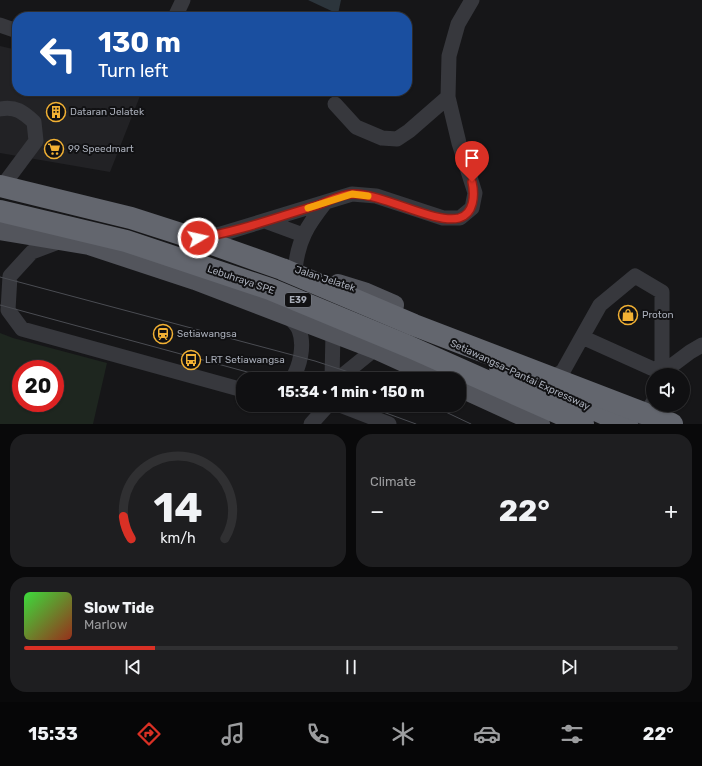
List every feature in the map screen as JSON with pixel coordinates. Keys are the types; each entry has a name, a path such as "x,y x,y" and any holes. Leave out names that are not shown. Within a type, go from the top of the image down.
{"highway":[{"name":"E39","path":"0,187 131,218 212,244 282,269 414,325"},
{"name":"Lebuhraya SPE","path":"0,212 126,242 270,289 410,347 583,424"},
{"name":"Setiawangsa–Pantai Expressway","path":"414,325 520,377 627,424"},
{"path":"414,325 672,424"}],"main road":[{"name":"Jalan Jelatek","path":"0,187 198,238 364,292 478,342 630,424"},
{"path":"0,230 89,245 173,272 333,332 425,372"},
{"path":"466,390 540,424"}],"street":[{"path":"177,12 183,0"},
{"path":"198,238 222,234 352,194 376,196 443,218 460,218 472,208 475,193 459,144 448,97 449,56 458,24 472,0"},
{"path":"0,25 12,29"},
{"path":"335,104 356,127 382,138 397,139 409,131 448,97"},
{"path":"0,109 10,107 24,113 34,122 36,141 0,187"},
{"path":"295,270 298,248 303,235 310,222 325,203"},
{"path":"265,221 303,235"},
{"path":"62,240 32,252 10,276 8,310 22,329 236,388"},
{"path":"548,381 563,371 600,305 635,276 662,292 662,368"},
{"path":"287,315 299,329 302,347 296,372"},
{"path":"332,372 333,332"},
{"path":"582,337 649,368"},
{"path":"670,368 690,352 702,345"},
{"path":"347,372 375,350"},
{"path":"311,424 322,412"},
{"path":"358,412 389,424"},
{"path":"640,424 647,412"}],"shaded area":[{"path":"308,0 341,0 338,12 334,12"},
{"name":"Dataran Jelatek","path":"0,46 12,49 12,96 140,96 110,172 0,153"},
{"path":"0,333 13,338 107,363 93,424 0,424"}],"tram line":[{"path":"0,277 315,361 349,372"},
{"path":"0,305 247,372"},
{"path":"383,412 416,424"},
{"path":"446,412 471,424"}],"slow traffic":[{"path":"308,208 352,194 368,196"}],"place":[{"name":"Dataran Jelatek","path":"56,112"},
{"name":"99 Speedmart","path":"54,149"},
{"name":"Proton","path":"628,315"},
{"name":"Setiawangsa","path":"163,334"},
{"name":"LRT Setiawangsa","path":"191,360"}],"route":[{"path":"198,238 222,234 352,194 376,196 443,218 460,218 472,208 475,193 472,182"}]}
